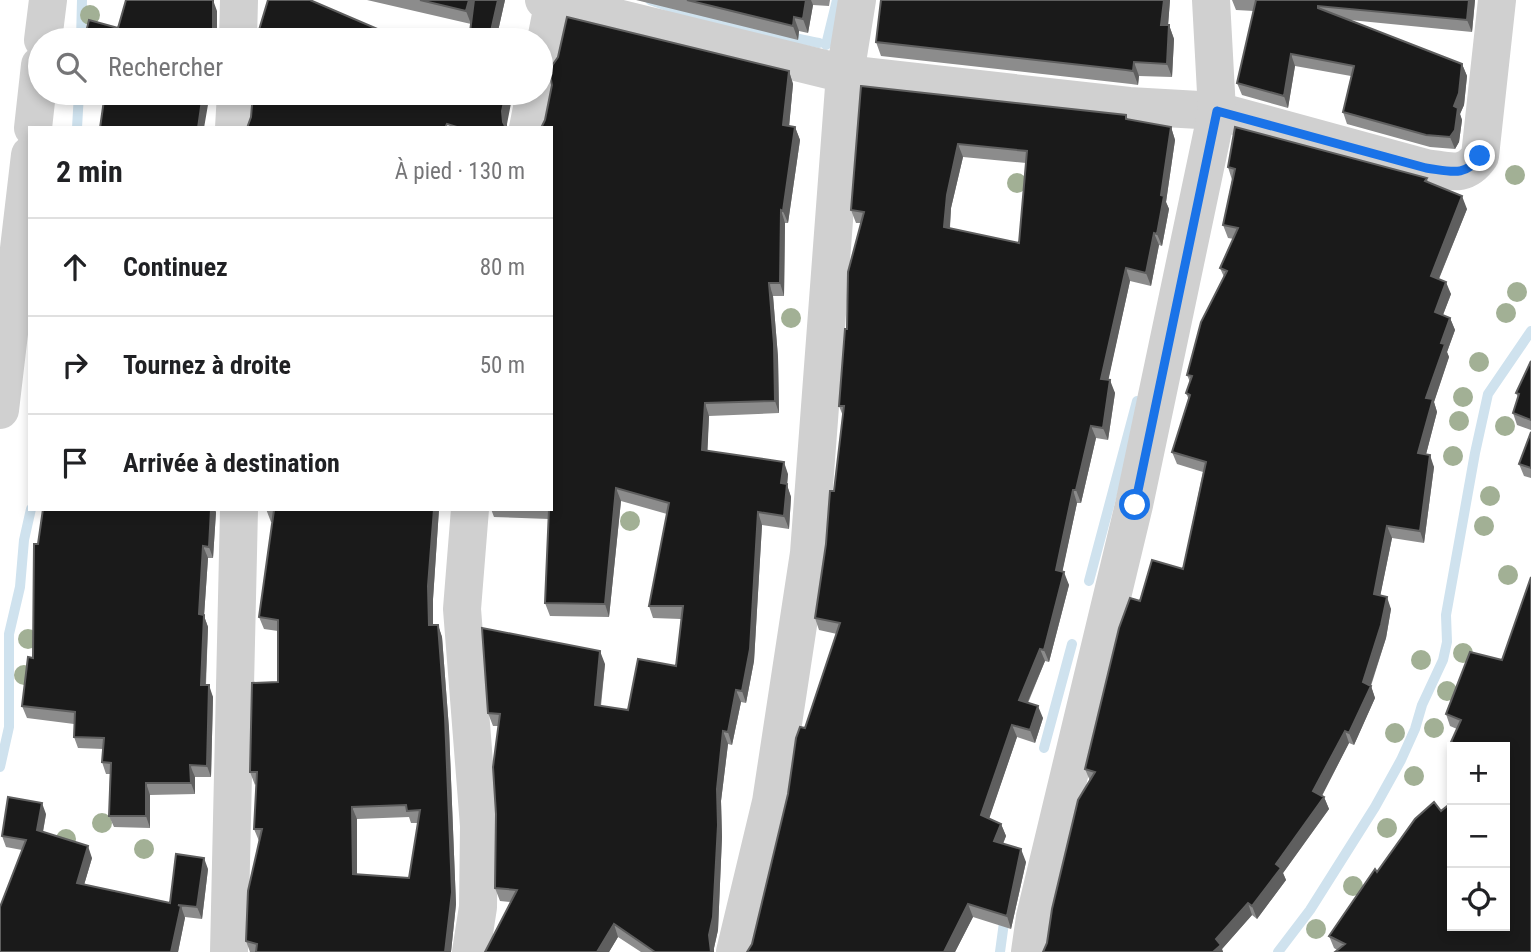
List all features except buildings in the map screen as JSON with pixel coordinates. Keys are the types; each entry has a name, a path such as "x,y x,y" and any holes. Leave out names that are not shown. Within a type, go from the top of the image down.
{"street":[{"path":"44,28 48,0"},
{"path":"238,28 239,0"},
{"path":"735,952 771,802 809,553 845,74 856,0"},
{"path":"1030,952 1035,917 1135,505 1217,111 1212,0"},
{"path":"546,28 550,1 845,74 1129,106 1217,111 1426,168 1459,172 1472,167 1480,156 1497,0"},
{"path":"33,126 36,105"},
{"path":"234,126 235,105"},
{"path":"528,126 533,105"},
{"path":"0,410 28,172"},
{"path":"229,952 239,511"},
{"path":"470,511 462,609 479,826 478,907 471,952"}],"waterway":[{"path":"81,28 82,0"},
{"path":"650,0 713,19 819,43"},
{"path":"826,45 837,0"},
{"path":"77,126 78,105"},
{"path":"1278,952 1310,910 1375,807 1415,729 1422,705 1443,660 1447,642 1446,615 1488,394 1531,331"},
{"path":"1089,581 1137,401"},
{"path":"0,767 9,727 9,634 20,587 24,540 31,511"},
{"path":"1044,748 1072,644"},
{"path":"1000,952 1005,915"}],"route":[{"path":"1135,505 1217,111 1426,168 1459,172 1472,167 1480,156"}]}
